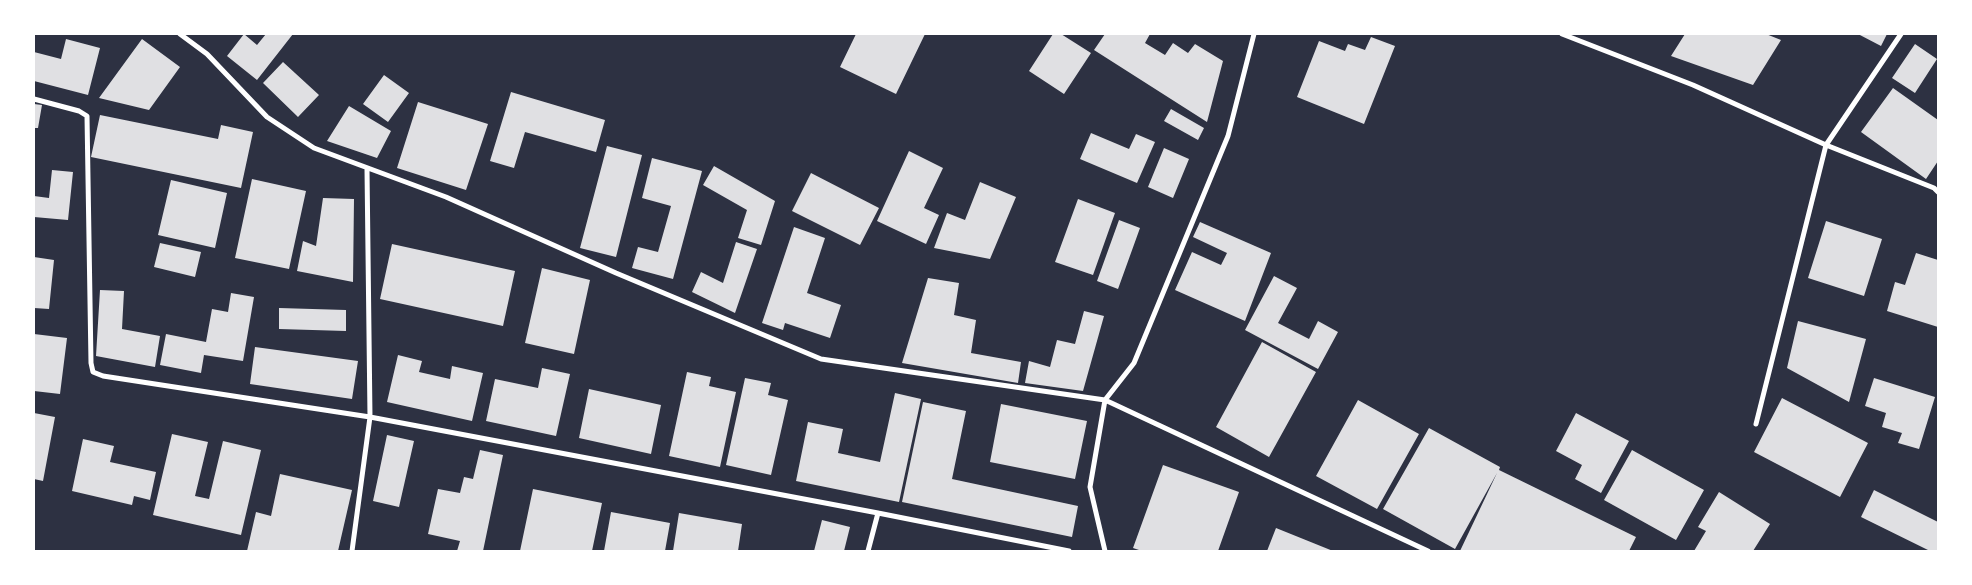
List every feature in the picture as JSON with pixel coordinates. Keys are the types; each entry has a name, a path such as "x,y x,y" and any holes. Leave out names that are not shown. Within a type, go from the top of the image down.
{"street":[{"path":"180,34 207,54 267,117 314,148 446,197 616,273 821,358 1105,400 1428,551"},
{"path":"1105,551 1090,488 1105,400 1134,363 1228,136 1254,34"},
{"path":"1562,34 1693,85 1826,145 1936,190 1938,182"},
{"path":"1756,424 1826,145 1902,34"},
{"path":"34,99 78,111 88,116 91,363 93,372 103,376 370,417 1069,551"},
{"path":"352,551 370,417 367,169"},
{"path":"868,551 878,513"}],"building":[{"path":"244,34 257,45 266,34 293,34 257,80 227,56"},
{"path":"856,34 925,34 896,94 840,67"},
{"path":"1053,34 1061,34 1091,53 1064,94 1029,71"},
{"path":"1105,34 1150,34 1145,43 1165,55 1173,43 1188,53 1195,44 1223,61 1207,122 1094,50"},
{"path":"1685,34 1766,34 1781,40 1753,85 1671,56"},
{"path":"1858,34 1887,34 1881,46"},
{"path":"1371,37 1395,46 1364,124 1297,97 1319,41 1345,51 1348,44 1365,50"},
{"path":"66,39 100,48 88,95 34,81 34,52 61,59"},
{"path":"142,39 180,67 149,110 99,98"},
{"path":"1915,44 1937,59 1915,93 1892,78"},
{"path":"283,62 319,95 298,117 263,83"},
{"path":"384,75 409,93 388,122 363,104"},
{"path":"1893,88 1938,120 1938,161 1926,179 1861,132"},
{"path":"511,92 605,120 596,152 525,132 514,168 490,161"},
{"path":"418,102 488,124 466,190 397,168"},
{"path":"34,104 42,105 38,128 34,128"},
{"path":"349,106 391,131 377,158 327,141"},
{"path":"1171,109 1204,128 1198,140 1164,121"},
{"path":"100,115 218,139 221,125 253,132 241,188 91,157"},
{"path":"1091,133 1129,149 1136,134 1155,142 1137,183 1080,159"},
{"path":"607,146 642,155 616,257 580,248"},
{"path":"1164,148 1189,159 1173,198 1148,187"},
{"path":"909,151 943,168 924,208 939,215 926,244 877,221"},
{"path":"652,158 702,171 673,279 632,268 638,247 658,252 671,206 642,198"},
{"path":"714,166 775,201 761,245 738,238 747,210 703,185"},
{"path":"52,170 73,172 68,220 34,217 34,196 49,198"},
{"path":"811,173 879,208 860,245 792,211"},
{"path":"252,179 306,191 289,269 235,258"},
{"path":"171,180 227,193 215,248 158,235"},
{"path":"980,182 1016,197 990,259 934,248 947,213 965,220"},
{"path":"323,198 354,199 353,282 297,271 303,241 316,246"},
{"path":"1078,199 1115,213 1093,275 1055,262"},
{"path":"1119,220 1140,228 1118,289 1097,281"},
{"path":"1826,221 1882,239 1864,296 1808,278"},
{"path":"1200,222 1271,253 1245,321 1175,290 1192,252 1221,265 1227,253 1193,237"},
{"path":"794,227 825,238 807,293 841,305 830,338 785,323 783,330 762,323"},
{"path":"736,242 757,249 735,313 692,292 701,272 723,283"},
{"path":"160,243 201,252 195,277 154,267"},
{"path":"392,244 515,271 503,326 380,299"},
{"path":"1916,253 1938,260 1938,327 1887,311 1895,282 1905,285"},
{"path":"34,257 54,260 49,309 34,308"},
{"path":"542,268 590,280 574,354 525,343"},
{"path":"1274,276 1297,288 1278,323 1309,339 1318,321 1338,332 1318,369 1245,330"},
{"path":"928,278 959,283 954,315 976,320 971,353 1021,362 1018,383 902,363"},
{"path":"100,290 124,291 122,329 160,336 155,367 96,356"},
{"path":"231,293 254,297 243,361 204,355 201,373 160,365 166,334 206,342 212,309 228,312"},
{"path":"279,308 346,310 346,331 279,329"},
{"path":"1084,311 1104,316 1083,391 1025,383 1029,361 1050,367 1057,340 1075,344"},
{"path":"1798,321 1866,339 1849,402 1787,368"},
{"path":"34,334 67,338 60,394 34,391"},
{"path":"1262,342 1316,372 1269,457 1216,427"},
{"path":"255,347 358,361 352,399 250,384"},
{"path":"398,355 422,361 419,372 450,379 452,366 483,373 472,421 387,402"},
{"path":"542,368 570,374 556,436 486,421 495,379 538,388"},
{"path":"687,372 711,377 709,386 736,392 720,467 669,456"},
{"path":"745,378 771,383 768,395 788,400 771,475 726,465"},
{"path":"1874,378 1935,397 1919,449 1898,443 1902,433 1882,427 1886,413 1865,406"},
{"path":"589,389 661,405 651,454 579,438"},
{"path":"895,393 921,399 899,502 796,481 808,422 843,429 838,453 880,462"},
{"path":"1782,398 1868,443 1840,497 1754,452"},
{"path":"1358,400 1419,434 1377,509 1316,476"},
{"path":"923,402 966,411 952,479 1078,506 1072,537 902,502"},
{"path":"1001,404 1087,421 1075,479 990,462"},
{"path":"34,413 55,417 43,481 34,479"},
{"path":"1576,413 1629,441 1601,493 1575,479 1582,465 1556,451"},
{"path":"1429,428 1500,467 1499,470 1636,537 1629,551 1460,551 1497,473 1455,549 1383,509"},
{"path":"172,434 208,442 195,496 209,499 223,441 261,450 241,535 153,515"},
{"path":"387,435 414,441 399,507 373,501"},
{"path":"83,439 114,446 110,462 156,472 150,500 134,496 132,505 72,491"},
{"path":"480,450 503,455 483,551 457,551 460,541 428,534 438,489 460,493 464,477 473,479"},
{"path":"1632,450 1704,490 1676,540 1604,500"},
{"path":"1163,465 1239,492 1218,551 1142,551 1133,548"},
{"path":"280,474 352,490 338,551 247,551 256,512 271,516"},
{"path":"533,489 602,503 592,551 520,551"},
{"path":"1874,490 1938,522 1937,551 1930,551 1861,517"},
{"path":"1719,492 1770,524 1753,551 1694,551 1706,531 1698,527"},
{"path":"611,512 670,523 665,551 604,551"},
{"path":"679,513 742,524 738,551 673,551"},
{"path":"822,520 850,527 844,551 814,551"},
{"path":"1276,528 1333,551 1267,551"}]}
